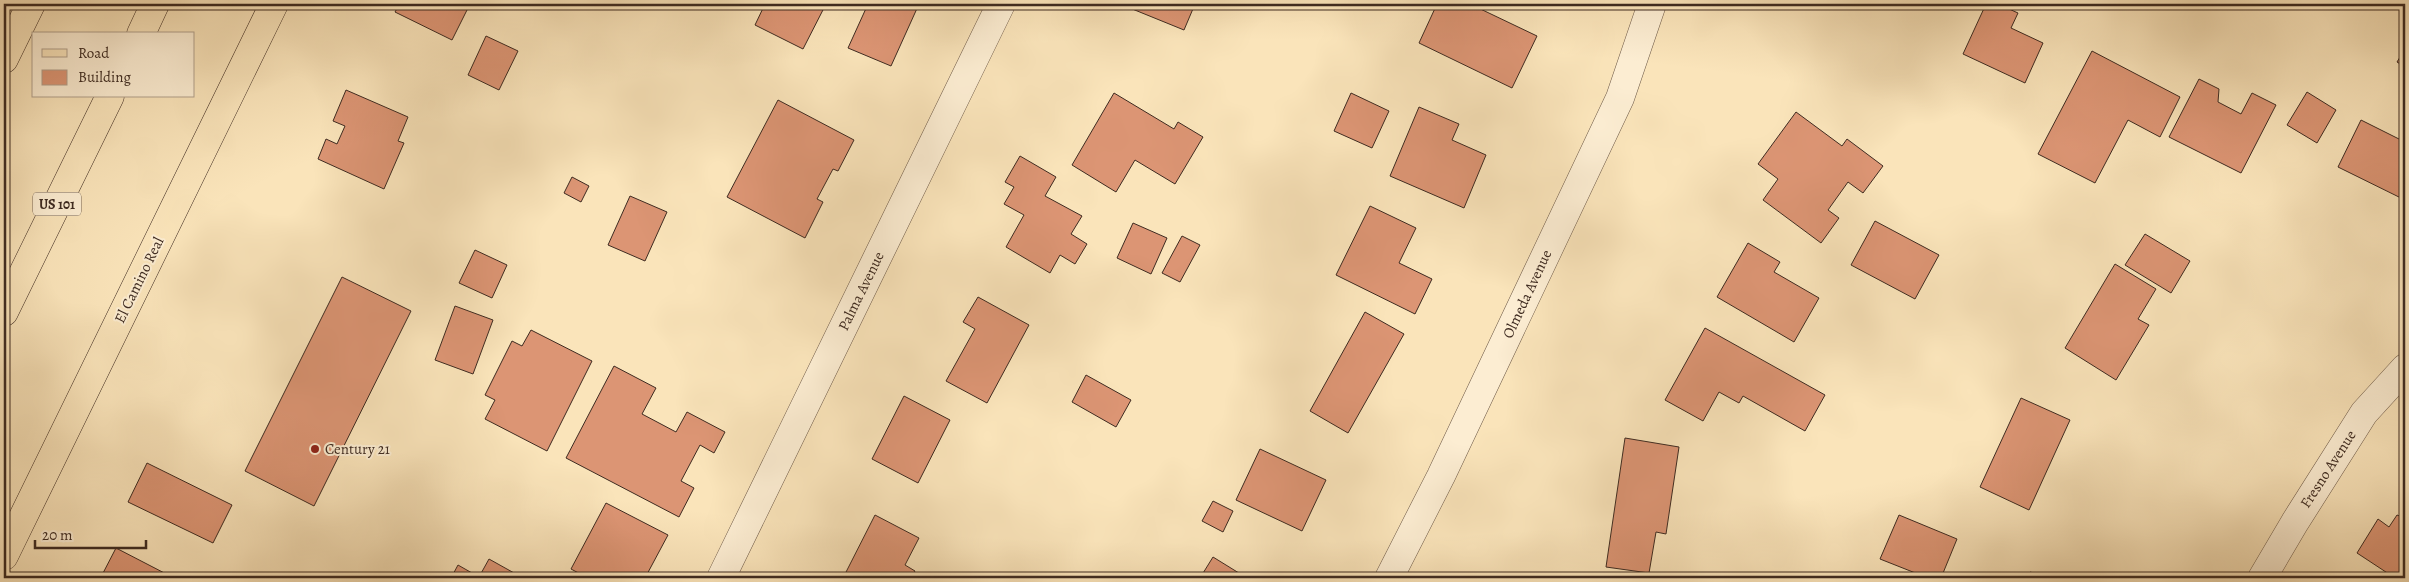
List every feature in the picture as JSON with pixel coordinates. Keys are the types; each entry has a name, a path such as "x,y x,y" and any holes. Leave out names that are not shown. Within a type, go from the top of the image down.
{"main road":[{"path":"4,59 31,4"},
{"path":"142,32 155,4"},
{"name":"El Camino Real","path":"4,556 274,4"},
{"name":"US 101","path":"4,312 109,98"}],"street":[{"name":"Palma Avenue","path":"721,578 1002,4"},
{"name":"Olmeda Avenue","path":"1389,578 1441,476 1620,98 1652,4"},
{"name":"Fresno Avenue","path":"2262,578 2294,522 2364,413 2405,368"}],"building":[{"path":"396,4 470,4 452,40 395,12 399,5"},
{"path":"765,4 826,4 803,49 755,25"},
{"path":"868,4 919,4 891,66 848,48"},
{"path":"1120,4 1195,4 1184,30"},
{"path":"1437,4 1470,4 1537,36 1512,88 1419,43"},
{"path":"1986,4 1998,4 2018,13 2011,28 2043,43 2025,83 1963,54"},
{"path":"486,36 518,51 499,90 468,75"},
{"path":"2405,49 2405,67 2397,62"},
{"path":"2092,51 2180,97 2160,137 2128,120 2095,183 2038,154"},
{"path":"2199,79 2219,89 2218,102 2241,114 2252,93 2276,105 2241,173 2169,137"},
{"path":"346,90 408,117 398,141 404,143 384,189 318,159 326,139 337,144 345,126 333,121"},
{"path":"2307,92 2336,110 2317,143 2287,125"},
{"path":"1114,93 1174,129 1178,122 1203,137 1175,184 1135,160 1116,192 1072,165"},
{"path":"1351,93 1389,111 1372,148 1334,131"},
{"path":"778,100 854,140 838,171 833,169 817,199 823,202 805,238 727,197"},
{"path":"1419,107 1459,124 1452,140 1486,155 1464,208 1390,176"},
{"path":"1796,112 1842,146 1847,139 1883,166 1863,193 1848,182 1828,210 1839,218 1821,243 1763,200 1778,179 1758,164"},
{"path":"2361,120 2405,142 2405,200 2338,167"},
{"path":"1020,156 1056,177 1045,196 1082,216 1071,234 1087,244 1075,264 1060,255 1050,273 1006,247 1024,215 1004,204 1014,187 1005,182"},
{"path":"572,177 589,186 581,202 564,193"},
{"path":"630,196 667,212 645,261 608,245"},
{"path":"1370,206 1416,228 1399,263 1432,279 1415,314 1336,275"},
{"path":"1875,221 1939,255 1915,299 1851,265"},
{"path":"1133,223 1167,238 1151,274 1117,258"},
{"path":"2145,234 2190,261 2171,293 2125,265"},
{"path":"1182,236 1200,245 1180,282 1162,273"},
{"path":"1748,243 1780,262 1774,272 1819,298 1794,342 1717,297"},
{"path":"475,250 507,265 492,298 459,283"},
{"path":"2115,264 2156,289 2138,319 2149,325 2116,380 2065,348"},
{"path":"342,277 411,311 314,506 245,471"},
{"path":"978,297 1029,325 987,403 946,381 975,329 963,322"},
{"path":"455,306 493,320 473,374 435,360"},
{"path":"1365,312 1404,334 1348,433 1310,411"},
{"path":"1705,328 1825,395 1805,431 1743,396 1739,403 1719,392 1703,421 1665,400"},
{"path":"531,330 592,361 547,451 485,419 495,400 485,395 512,341 522,346"},
{"path":"614,366 656,388 642,414 676,432 687,412 725,432 714,453 700,445 681,481 694,488 679,517 566,458"},
{"path":"1086,375 1131,400 1116,427 1072,402"},
{"path":"904,396 950,420 918,483 872,459"},
{"path":"2021,398 2070,420 2029,510 1980,487"},
{"path":"1625,438 1679,447 1666,534 1656,532 1649,573 1606,567"},
{"path":"1260,449 1326,480 1302,531 1236,500"},
{"path":"147,463 232,505 213,543 128,502"},
{"path":"1213,501 1233,511 1223,532 1202,521"},
{"path":"606,503 668,535 645,578 588,578 571,569"},
{"path":"875,515 919,538 905,565 915,571 911,578 843,578"},
{"path":"1899,515 1957,539 1941,578 1928,578 1880,559"},
{"path":"2397,515 2405,518 2405,578 2395,578 2357,553 2378,519 2389,527"},
{"path":"116,548 174,578 101,577"},
{"path":"1213,557 1247,578 1200,578"},
{"path":"489,559 523,578 451,578 458,565 479,577"},
{"path":"2030,572 2053,578 2028,578"}],"place":[{"name":"Century 21","path":"315,449"}]}
